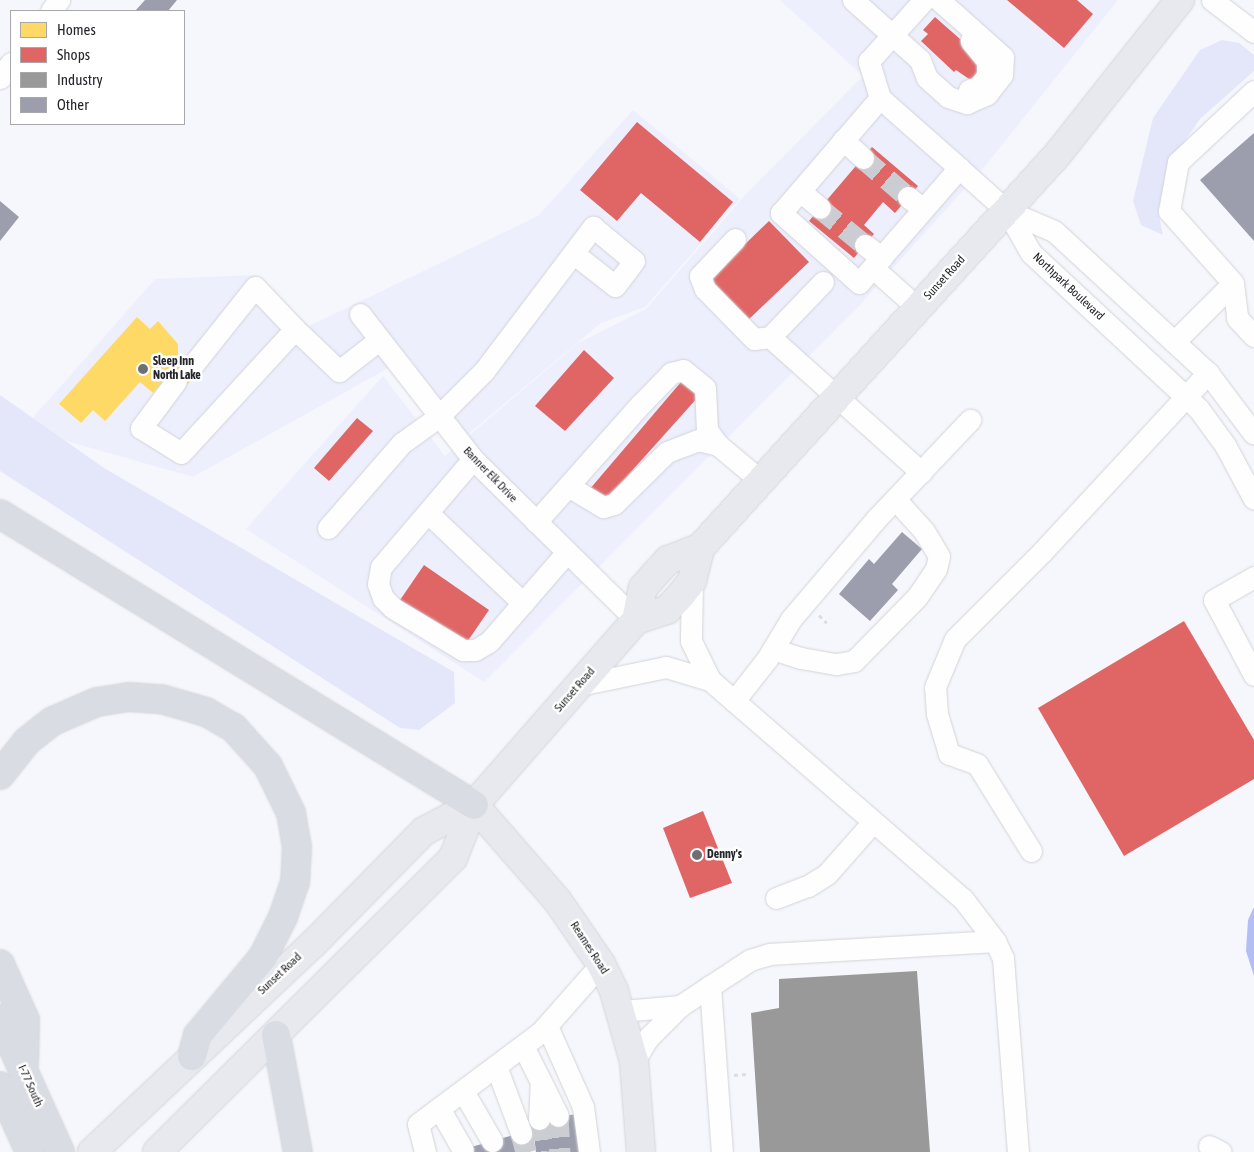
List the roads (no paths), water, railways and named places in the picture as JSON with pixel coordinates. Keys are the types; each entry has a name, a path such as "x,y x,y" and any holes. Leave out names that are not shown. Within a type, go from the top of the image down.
{"highway":[{"path":"0,514 474,805"},
{"path":"0,775 26,741 53,721 97,702 129,697 161,698 206,712 234,728 268,766 291,813 297,847 295,882 283,917 263,957 198,1035 192,1056"},
{"path":"0,964 25,1020 23,1072"},
{"name":"I-77 South","path":"0,1019 60,1152"},
{"path":"276,1035 298,1152"},
{"path":"0,1086 30,1152"}],"main road":[{"name":"Sunset Road","path":"157,1152 453,858 474,805 636,620 643,588 668,560 700,548 1007,211 1099,105 1180,0"},
{"name":"Sunset Road","path":"636,620 667,610 692,581 700,548"},
{"name":"Sunset Road","path":"92,1152 313,944 424,831 474,805"},
{"name":"Reames Road","path":"474,805 557,900 601,964 621,1011 634,1062 640,1152"}],"street":[{"path":"853,0 920,60 927,78 948,97 967,103 987,94 1002,75 1003,57 943,4"},
{"path":"924,0 869,61 880,98 1007,211 1054,231 1208,372 1254,434"},
{"path":"1212,0 1254,32"},
{"path":"0,78 10,64"},
{"path":"1254,92 1178,162 1169,211 1233,283 1237,318 1254,336"},
{"path":"880,98 781,213 859,283 878,263 916,203 959,168"},
{"path":"843,140 863,158"},
{"path":"800,191 820,208"},
{"name":"Northpark Boulevard","path":"1007,211 1031,253 1198,408 1224,445 1254,499"},
{"path":"735,239 700,276 705,289 754,339 770,337 822,282"},
{"path":"865,245 878,263 918,308"},
{"path":"328,528 402,443 438,417 484,371 573,253"},
{"path":"1174,342 1233,283"},
{"path":"192,366 255,287 339,371 379,340"},
{"name":"Banner Elk Drive","path":"360,314 472,459 636,620"},
{"path":"176,381 141,428 181,453 295,329"},
{"path":"770,337 836,399 921,472"},
{"path":"536,522 671,372 683,370 705,388 708,430 718,445 760,481"},
{"path":"1031,851 976,764 949,754 937,714 935,687 956,639 1043,551 1184,395 1208,372"},
{"path":"734,701 773,649 791,619 895,499 970,420"},
{"path":"568,486 603,507 614,504 667,452 698,440 718,445"},
{"path":"472,459 381,567 378,584 383,598 393,608 463,650 475,650 489,642 567,552"},
{"path":"773,649 802,658 836,664 854,661 917,597 936,569 938,556 924,531 895,499"},
{"path":"428,513 523,603"},
{"path":"1254,576 1214,600 1254,675"},
{"path":"692,581 691,642 710,680 963,900 996,941 1003,958 1018,1152"},
{"path":"579,686 666,667 710,680"},
{"path":"776,898 808,886 827,874 874,822"},
{"path":"634,1062 648,1038 680,1006 750,960 770,954 996,941"},
{"path":"425,1152 418,1124 547,1026 601,964"},
{"path":"710,986 722,1152"},
{"path":"621,1011 680,1006"},
{"path":"547,1026 583,1107 589,1152"},
{"path":"523,1046 542,1083 549,1117"},
{"path":"496,1066 521,1133"},
{"path":"463,1090 492,1141"},
{"path":"439,1108 463,1150"}],"water":[{"path":"1254,907 1254,976 1246,951 1248,920"}],"tunnel":[{"path":"863,158 908,197"},
{"path":"820,208 865,245"},
{"path":"558,1116 560,1152"},
{"path":"539,1119 543,1152"},
{"path":"521,1133 526,1152"}],"place":[{"name":"Sleep Inn North Lake","path":"143,369"},
{"name":"Denny's","path":"697,855"}]}
